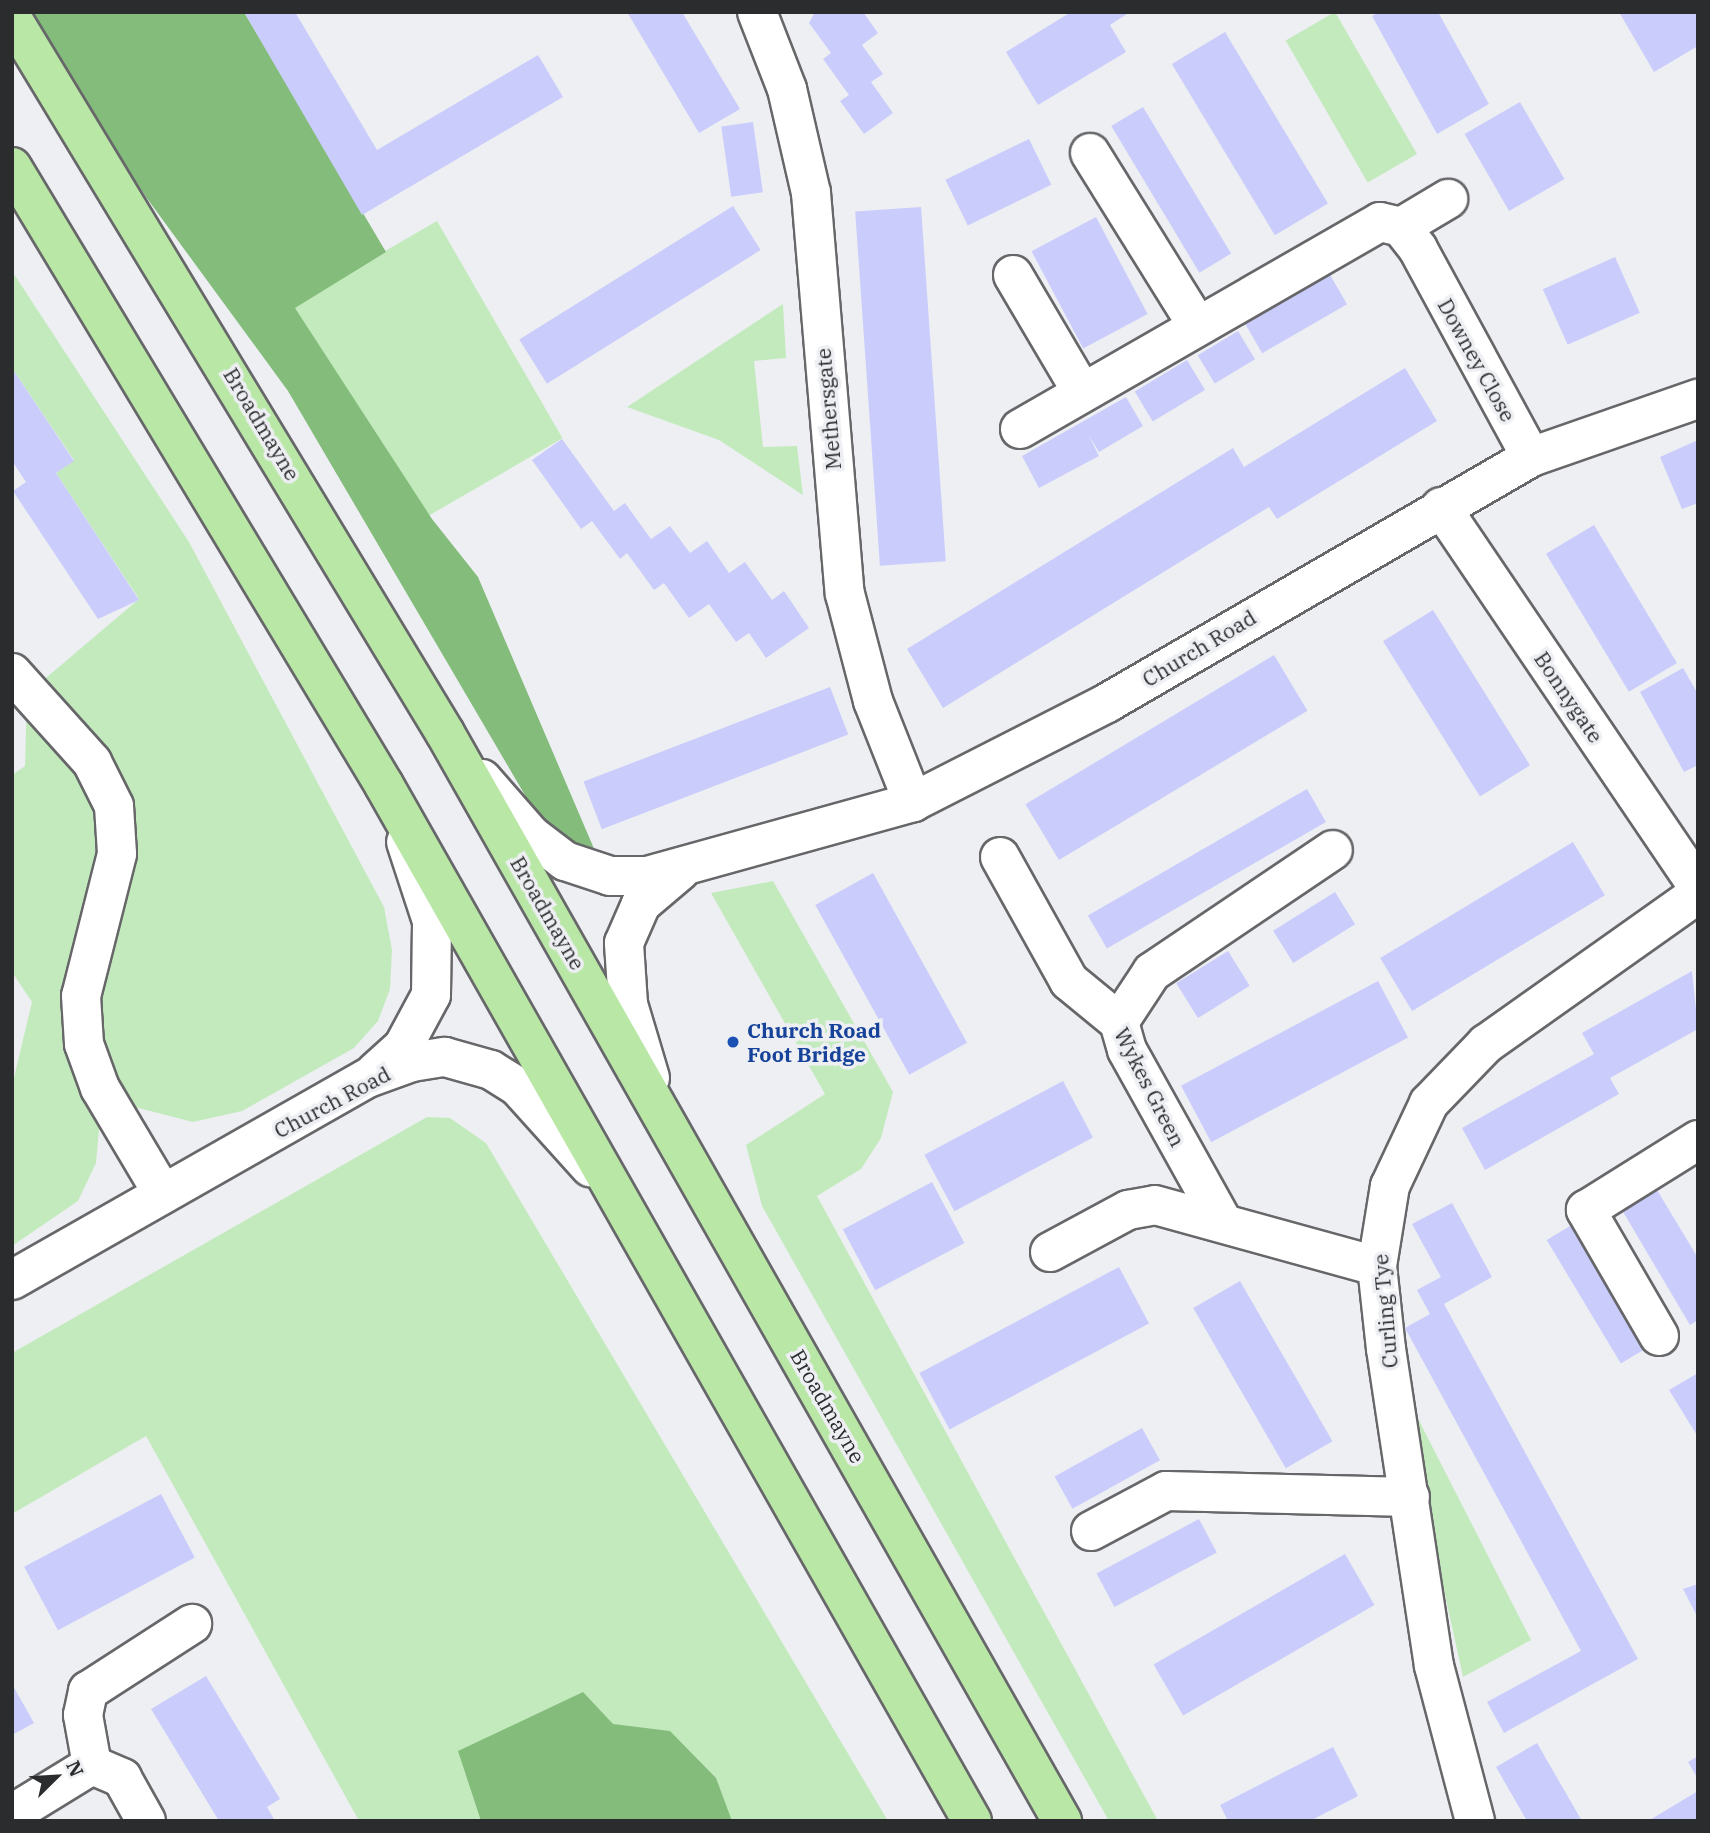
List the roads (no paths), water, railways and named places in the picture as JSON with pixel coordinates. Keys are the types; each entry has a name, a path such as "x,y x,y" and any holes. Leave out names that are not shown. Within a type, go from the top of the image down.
{"main road":[{"name":"Broadmayne","path":"12,18 445,733 1062,1821"},
{"path":"12,167 384,785 972,1821"}],"street":[{"name":"Methersgate","path":"757,12 787,89 811,193 845,594 873,701 913,802"},
{"path":"1090,153 1197,325"},
{"path":"1020,429 1368,225 1401,227 1448,199"},
{"name":"Downey Close","path":"1401,227 1531,457"},
{"path":"1013,275 1082,392"},
{"name":"Church Road","path":"445,733 531,835 565,861 610,876 647,876 688,866 913,802 1107,703 1531,457 1698,398"},
{"name":"Bonnygate","path":"1441,507 1698,886"},
{"path":"12,673 92,762 114,806 117,854 81,996 84,1044 100,1088 163,1194"},
{"path":"368,1078 403,1047 423,1018 435,963 432,921 384,785"},
{"path":"1119,1022 1152,972 1333,850"},
{"name":"Wykes Green","path":"1000,857 1069,981 1119,1022 1127,1050 1222,1221"},
{"name":"Church Road","path":"660,1109 628,1004 624,943 656,885 688,866"},
{"name":"Curling Tye","path":"1475,1821 1434,1666 1377,1266 1400,1154 1449,1080 1486,1044 1698,894"},
{"name":"Church Road","path":"12,1280 368,1078 445,1057 491,1070 518,1087 625,1210"},
{"path":"1658,1336 1586,1210 1698,1140"},
{"path":"1050,1252 1140,1207 1164,1205 1377,1266"},
{"path":"1091,1531 1166,1491 1410,1497"},
{"path":"92,1765 83,1715 88,1691 192,1624"},
{"path":"12,1814 92,1765"},
{"path":"92,1765 122,1778 146,1821"}],"place":[{"name":"Church Road Foot Bridge","path":"733,1042"}]}
